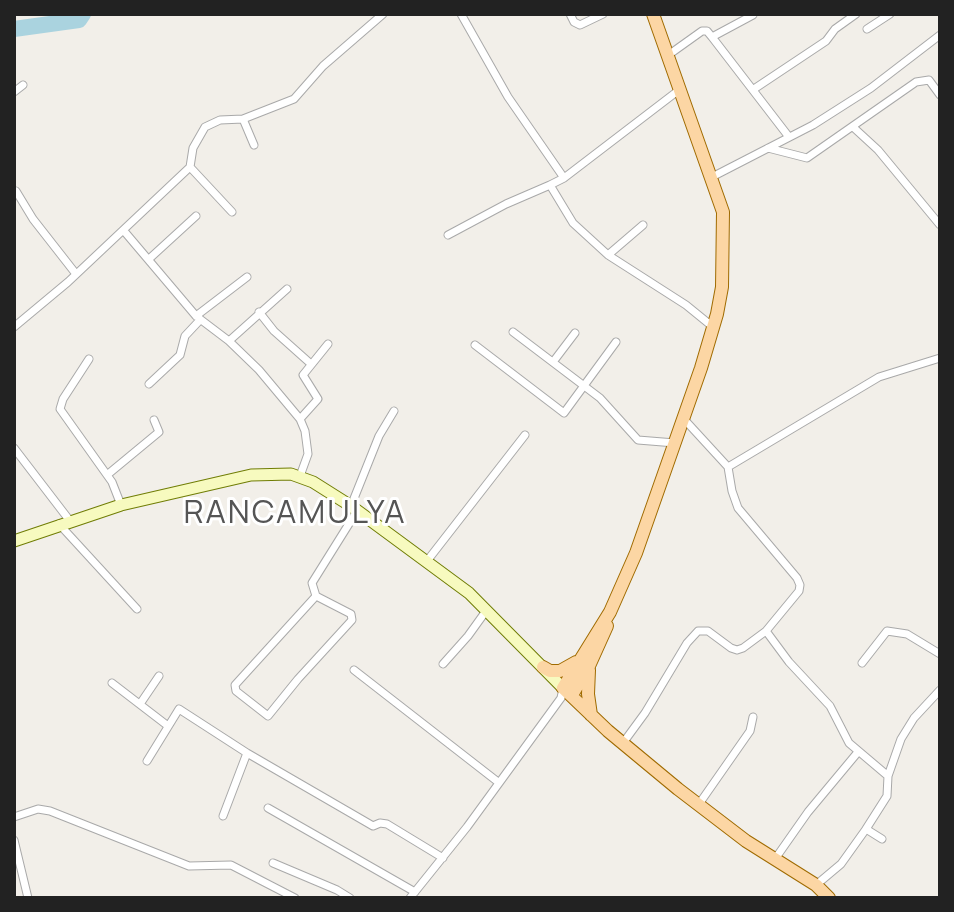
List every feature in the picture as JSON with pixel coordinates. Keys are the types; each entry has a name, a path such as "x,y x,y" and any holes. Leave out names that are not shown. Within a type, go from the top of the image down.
{"main road":[{"path":"565,694 586,662 636,553 713,327 722,287 724,223 712,177 653,14"},
{"path":"14,541 121,505 251,475 278,473 300,476 354,508 469,593 543,667 565,694 591,717 746,841 816,885 829,898"},
{"path":"543,667 560,671 586,662"},
{"path":"586,662 591,717"}],"street":[{"path":"14,327 124,231 190,167 193,148 205,127 220,120 243,119 287,103 299,95 323,66 383,14"},
{"path":"461,14 508,97 564,178"},
{"path":"570,14 574,22 583,25 603,14"},
{"path":"754,89 826,41 835,29 856,14"},
{"path":"867,29 890,14"},
{"path":"712,37 753,15"},
{"path":"667,56 702,31 707,31 789,137"},
{"path":"712,177 813,125 939,39"},
{"path":"768,148 801,159 807,158 922,79 932,83 940,95"},
{"path":"14,92 23,85"},
{"path":"448,235 564,178 679,90"},
{"path":"243,119 254,145"},
{"path":"853,127 878,150 940,225"},
{"path":"190,167 232,212"},
{"path":"550,185 573,223 608,255 686,305 713,327"},
{"path":"16,191 33,219 76,274"},
{"path":"149,259 196,216"},
{"path":"608,255 643,225"},
{"path":"124,231 198,318 229,341 259,370 300,419 308,454 300,476"},
{"path":"149,384 180,355 185,336 198,318 247,277"},
{"path":"229,341 287,289"},
{"path":"259,312 274,331 311,364"},
{"path":"513,332 600,398 638,440 675,443"},
{"path":"553,362 575,333"},
{"path":"475,345 564,413 616,342"},
{"path":"300,419 318,402 303,375 328,344"},
{"path":"728,467 879,377 940,358"},
{"path":"89,359 63,399 60,409 112,482 121,505"},
{"path":"316,596 235,685 236,691 268,716 352,620 351,614 316,596 312,583 354,508 379,436 394,411"},
{"path":"623,743 698,631 703,629 737,650 748,646 766,631 799,591 797,578 738,508 728,467 683,418"},
{"path":"107,475 159,432 154,420"},
{"path":"427,561 525,435"},
{"path":"14,448 64,522 137,609"},
{"path":"443,664 486,611"},
{"path":"766,631 789,662 830,706 849,743 888,776"},
{"path":"862,663 887,631 901,631 940,654"},
{"path":"354,670 498,782"},
{"path":"140,704 159,676"},
{"path":"112,683 168,726"},
{"path":"816,885 841,864 887,796 888,776 906,729 936,702 940,690"},
{"path":"268,808 413,895 565,694"},
{"path":"147,761 179,709 247,753 373,826 387,824 443,858"},
{"path":"699,804 750,731 753,717"},
{"path":"775,859 808,812 858,752"},
{"path":"223,816 247,753"},
{"path":"14,817 38,809 50,811 189,866 231,865 295,898"},
{"path":"866,829 882,839"},
{"path":"14,840 28,898"},
{"path":"273,863 350,898"}],"waterway":[{"path":"14,29 79,20 83,14"}],"district":[{"name":"RANCAMULYA","path":"295,514"}]}
